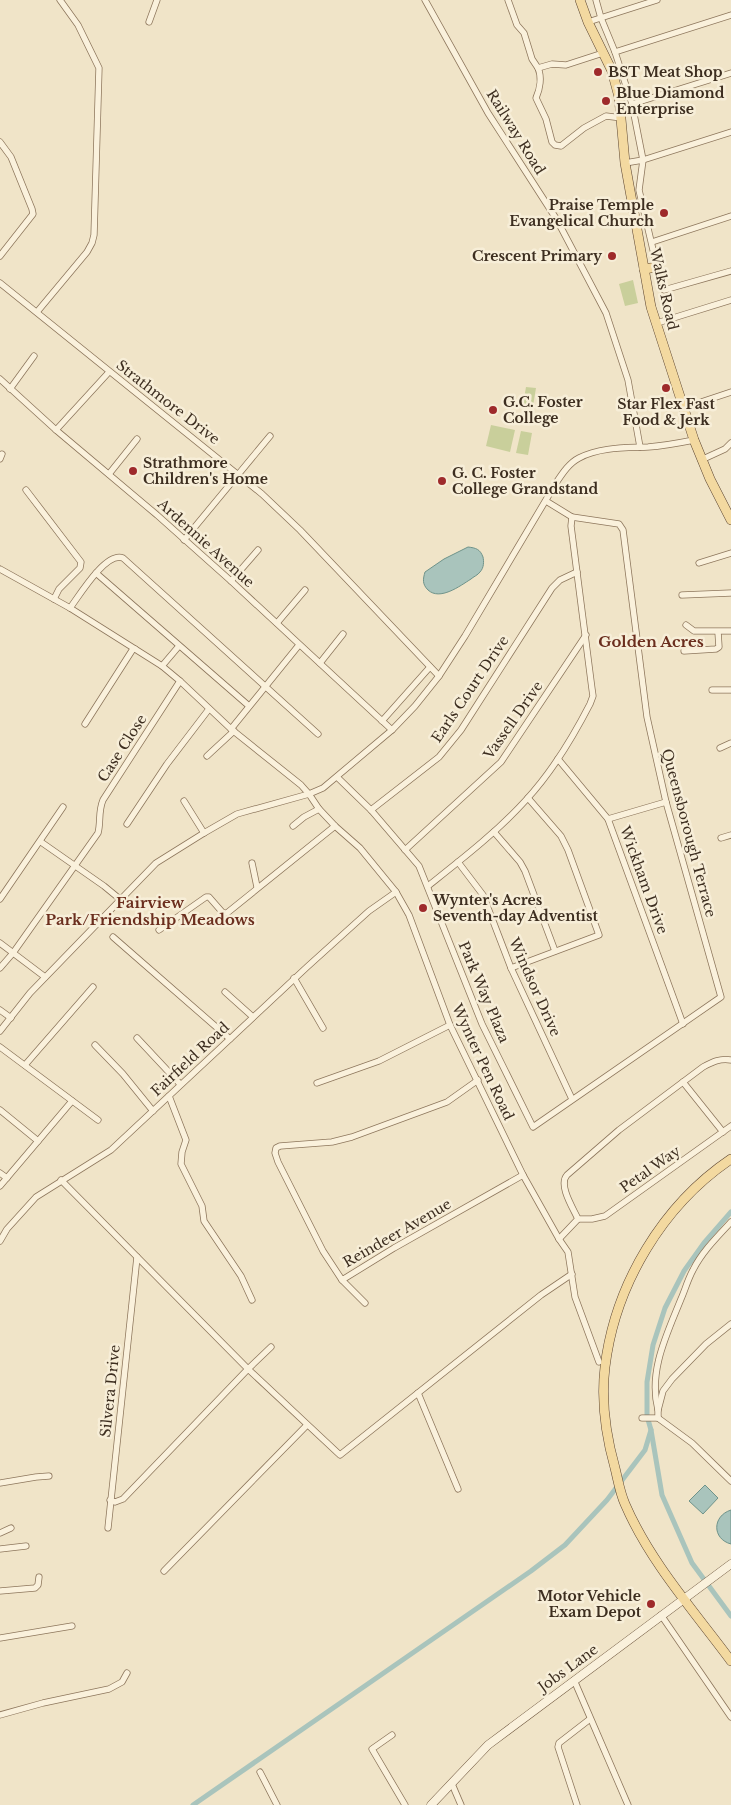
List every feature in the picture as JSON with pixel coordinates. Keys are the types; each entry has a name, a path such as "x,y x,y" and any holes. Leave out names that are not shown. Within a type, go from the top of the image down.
{"main road":[{"name":"Walks Road","path":"580,0 588,22 612,71 619,97 625,162 651,307 694,440 730,515"},
{"path":"644,269 657,267"},
{"path":"731,1159 714,1171 684,1198 644,1252 631,1276 614,1326 605,1366 604,1390 608,1443 624,1503 638,1530 684,1599 731,1661"}],"street":[{"path":"38,312 88,252 94,235 99,68 78,25 60,0"},
{"path":"149,22 157,0"},
{"name":"Railway Road","path":"425,0 488,113 557,220 606,313 628,380 640,447"},
{"path":"508,0 517,25 524,33 532,60 540,73 539,92 536,98 548,124 552,142 555,145 562,146 584,128 606,116 622,118"},
{"path":"596,0 600,18 615,52 632,104 643,160 639,190 664,290 731,270"},
{"path":"588,22 657,0"},
{"path":"615,52 731,15"},
{"path":"538,68 552,64 566,65 603,53"},
{"path":"632,104 731,73"},
{"path":"625,162 643,160 731,132"},
{"path":"0,142 11,157 33,214 0,256"},
{"path":"652,242 731,216"},
{"name":"Strathmore Drive","path":"0,283 239,474 300,530 430,668 440,676"},
{"path":"657,323 731,300"},
{"path":"10,389 34,356"},
{"path":"56,430 109,372"},
{"name":"Ardennie Avenue","path":"0,380 231,581 392,730"},
{"path":"683,408 731,392"},
{"path":"184,540 270,436"},
{"path":"108,474 137,439"},
{"path":"0,1031 30,993 156,863 204,832 237,814 310,794 323,788 392,730 440,676 566,469 577,458 600,451 694,440"},
{"path":"702,460 731,444"},
{"path":"26,490 81,562 80,568 59,589 54,599"},
{"name":"Queensborough Terrace","path":"533,1127 721,997 666,802 648,717 623,530 621,526 616,524 572,517 546,501"},
{"path":"428,886 494,832 528,798 558,759 581,721 593,696 571,526 572,517"},
{"path":"231,581 258,550"},
{"path":"699,563 731,553"},
{"path":"70,608 96,572 113,558 118,556 123,558 318,734"},
{"name":"Wynter Pen Road","path":"0,569 70,608 162,666 232,730 310,794 319,809 360,848 396,892 409,915 450,1025 523,1175 568,1252 575,1297 599,1362"},
{"path":"96,572 249,706"},
{"name":"Earls Court Drive","path":"370,810 439,757 481,701 552,588 560,580 577,572"},
{"path":"277,623 304,590"},
{"path":"682,595 731,593"},
{"path":"686,625 694,631 731,631"},
{"path":"684,651 716,649 719,646 718,632"},
{"path":"320,663 343,634"},
{"name":"Vassell Drive","path":"405,850 501,762 586,635"},
{"path":"207,756 232,730 249,706 299,645"},
{"path":"162,666 179,646"},
{"path":"85,724 133,649 135,649"},
{"path":"382,721 430,668"},
{"name":"Case Close","path":"75,866 98,833 100,827 100,807 180,681"},
{"path":"712,690 731,690"},
{"path":"127,824 167,764 209,709"},
{"path":"720,748 731,743"},
{"name":"Wickham Drive","path":"558,759 608,819 682,1024"},
{"name":"Park Way Plaza","path":"337,777 370,810 419,866 482,1024 533,1127"},
{"path":"511,968 599,935 568,850 561,836 528,798"},
{"path":"184,801 204,832"},
{"path":"608,819 666,802"},
{"path":"0,899 41,842 63,807"},
{"path":"293,826 304,817 319,809"},
{"path":"159,930 206,896 223,913 227,912 335,826"},
{"path":"494,832 520,862 525,871 555,951"},
{"path":"721,838 731,835"},
{"path":"41,842 121,900"},
{"name":"Windsor Drive","path":"458,862 483,895 511,968 572,1099"},
{"path":"252,863 257,887"},
{"path":"0,968 75,866"},
{"name":"Fairfield Road","path":"0,1240 7,1229 36,1197 111,1150 294,978 369,912 396,892"},
{"path":"113,937 230,1038"},
{"path":"0,943 45,977"},
{"path":"294,978 323,1028"},
{"path":"25,1065 92,987"},
{"path":"225,992 252,1017"},
{"path":"0,1010 11,1018"},
{"path":"316,1082 379,1060 450,1025"},
{"path":"137,1038 180,1084"},
{"path":"95,1045 123,1074 153,1111"},
{"path":"0,1047 98,1120"},
{"path":"559,1239 578,1219 563,1186 564,1178 619,1130 683,1082 714,1061 721,1059 731,1060"},
{"name":"Reindeer Avenue","path":"478,1080 447,1102 352,1137 332,1142 290,1144 276,1148 275,1153 278,1162 323,1251 342,1280 394,1248 523,1175"},
{"path":"683,1082 723,1132"},
{"path":"169,1096 186,1140 181,1164 202,1206 204,1222 241,1276 252,1300"},
{"path":"0,1186 72,1101"},
{"path":"0,1110 38,1141"},
{"name":"Petal Way","path":"578,1219 592,1219 605,1216 731,1126"},
{"path":"0,1173 6,1178"},
{"path":"61,1180 248,1369 340,1455 541,1295 572,1274"},
{"path":"658,1410 655,1398 657,1368 664,1339 693,1270 708,1247 731,1222"},
{"name":"Silvera Drive","path":"108,1528 137,1257"},
{"path":"342,1280 365,1303"},
{"path":"657,1418 663,1391 672,1379 706,1344 731,1324"},
{"path":"110,1500 115,1502 123,1499 248,1369 271,1348"},
{"path":"418,1393 458,1489"},
{"path":"642,1418 657,1418 692,1443 731,1481"},
{"path":"164,1571 307,1425"},
{"path":"0,1483 49,1476"},
{"path":"0,1533 11,1528"},
{"path":"0,1549 26,1546"},
{"name":"Jobs Lane","path":"431,1805 488,1744 731,1564"},
{"path":"0,1591 35,1588 38,1585 39,1577"},
{"path":"661,1615 731,1717"},
{"path":"0,1638 72,1626"},
{"path":"0,1715 43,1703 109,1690 122,1682 127,1673"},
{"path":"574,1680 628,1805"},
{"path":"576,1805 558,1747 559,1743 590,1720"},
{"path":"392,1735 372,1749 406,1805"},
{"path":"260,1772 277,1805"},
{"path":"452,1784 461,1805"}],"green space":[{"path":"633,280 638,303 625,306 619,284"},
{"path":"526,387 536,388 533,406 523,404"},
{"path":"491,425 515,430 510,452 486,446"},
{"path":"521,431 532,433 528,455 516,453"}],"water":[{"path":"468,547 481,552 484,562 479,573 444,593 438,594 428,590 424,581 425,572 444,559"},
{"path":"705,1485 718,1498 703,1514 689,1501"},
{"path":"731,1510 731,1544 720,1537 717,1527 720,1517"}],"waterway":[{"path":"731,1212 704,1243 684,1271 665,1308 653,1345 647,1382 647,1416 662,1495 692,1563 731,1616"},
{"path":"193,1805 531,1571 565,1545 607,1500 645,1450 651,1430"}],"place":[{"name":"BST Meat Shop","path":"598,72"},
{"name":"Blue Diamond Enterprise","path":"606,101"},
{"name":"Praise Temple Evangelical Church","path":"664,213"},
{"name":"Crescent Primary","path":"612,256"},
{"name":"Star Flex Fast Food & Jerk","path":"666,388"},
{"name":"G.C. Foster College","path":"493,410"},
{"name":"Strathmore Children's Home","path":"133,471"},
{"name":"G. C. Foster College Grandstand","path":"442,481"},
{"name":"Wynter's Acres Seventh-day Adventist","path":"423,908"},
{"name":"Motor Vehicle Exam Depot","path":"651,1604"}],"district":[{"name":"Golden Acres","path":"651,642"},
{"name":"Fairview Park/Friendship Meadows","path":"150,912"}]}
